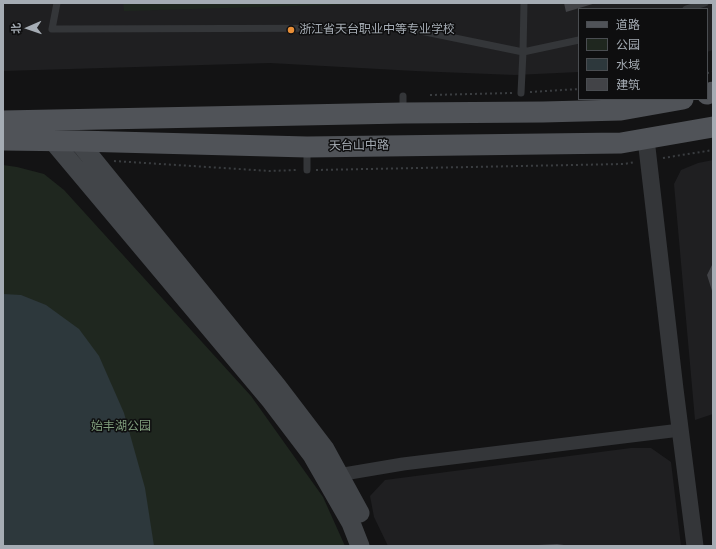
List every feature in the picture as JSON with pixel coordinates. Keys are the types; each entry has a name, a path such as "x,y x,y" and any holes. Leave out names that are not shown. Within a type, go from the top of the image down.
{"main road":[{"path":"3,121 403,104 543,112 621,110 677,100"},
{"name":"天台山中路","path":"3,140 307,147 621,143 713,127"},
{"path":"52,140 271,401 312,455 332,476 358,509 373,546"},
{"path":"78,141 277,386 326,449 332,476 360,546"}],"street":[{"path":"646,139 647,160 695,546"},
{"path":"332,476 402,464 680,430"}],"lane":[{"path":"57,3 52,29 406,28 523,52 578,40"},
{"path":"521,93 524,3"},
{"path":"689,8 705,3"},
{"path":"307,147 307,170"}],"shaded area":[{"name":"浙江省天台职业中等专业学校","path":"3,3 713,3 713,50 708,52 708,8 578,8 578,72 515,75 270,63 3,71"},
{"path":"713,160 713,414 695,420 674,184 681,170 698,163"},
{"path":"631,448 651,448 671,462 681,546 388,546 374,517 370,496 385,480"}],"green space":[{"path":"123,3 400,3 124,11"},
{"name":"始丰湖公园","path":"3,165 44,174 64,190 251,396 323,497 345,546 3,546"}],"water":[{"path":"3,294 21,295 46,305 79,329 99,356 124,413 145,488 154,546 3,546"}],"building":[{"path":"564,3 596,3 578,8 566,12"},
{"path":"713,263 713,294 707,275"},
{"path":"557,544 564,546 538,546 538,545"}],"place":[{"name":"浙江省天台职业中等专业学校","path":"291,30"}]}
